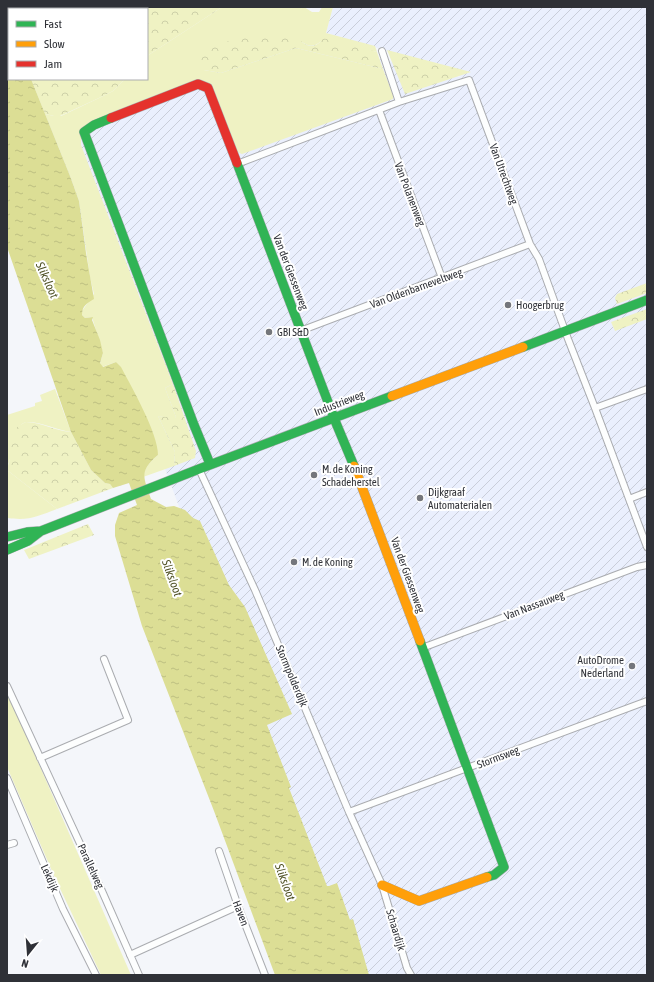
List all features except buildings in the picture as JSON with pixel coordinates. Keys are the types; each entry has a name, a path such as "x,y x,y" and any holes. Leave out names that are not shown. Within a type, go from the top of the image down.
{"street":[{"path":"382,51 399,102"},
{"name":"Van Utrechtweg","path":"237,164 399,102 469,80 530,244 539,259 647,548"},
{"name":"Van der Giessenweg","path":"210,464 84,132 94,125 198,84 208,88 300,331 358,476 504,867 494,875 419,901 382,885"},
{"name":"Van Polanenweg","path":"379,110 442,278"},
{"name":"Van Oldenbarneveltweg","path":"300,331 530,244"},
{"name":"Industrieweg","path":"7,550 28,541 41,531 210,464 647,300"},
{"path":"595,408 647,390"},
{"name":"Stormpolderdijk","path":"199,469 255,590 349,812 382,885"},
{"path":"629,499 647,492"},
{"name":"Industrieweg","path":"7,537 27,532 41,531"},
{"name":"Van Nassauweg","path":"422,648 637,567 647,565"},
{"path":"40,758 128,720 104,659"},
{"name":"Parallelweg","path":"7,686 102,891 139,975"},
{"name":"Stormsweg","path":"349,812 647,700"},
{"name":"Lekdijk","path":"7,778 63,909 96,975"},
{"path":"7,845 14,842"},
{"name":"Haven","path":"219,851 238,906 265,975"},
{"name":"Schaardijk","path":"382,885 407,968 411,975"},
{"path":"130,955 238,906"}],"shaded area":[{"path":"333,7 647,7 647,975 360,975 227,636 148,423 41,124 299,41 464,78 381,49 326,33"}],"green space":[{"path":"222,7 304,7 312,12 319,12 322,7 333,7 326,33 375,46 377,52 321,41 314,45 307,45 302,42 302,38 204,70 221,73 296,48 383,69 393,95 393,99 242,154 237,152 209,84 83,131 81,145 173,384 165,388 176,417 175,419 158,416 175,452 174,466 143,477 148,465 158,455 116,362 102,367 100,363 103,353 92,317 85,318 82,315 82,311 94,294 90,277 79,201 45,114 61,116 113,91 124,80 148,80 148,55"},
{"path":"222,7 148,55 148,8 22,8"},
{"path":"280,33 302,38 302,42 311,46 317,45 323,38 377,52 383,69 296,48 221,73 204,70 198,61 203,54 211,48 222,43 247,37"},
{"path":"387,50 471,72 405,94"},
{"path":"31,80 124,80 113,91 60,116 45,114"},
{"path":"647,283 647,293 617,304 615,298 617,294"},
{"path":"647,309 647,319 615,331 611,322"},
{"path":"173,384 196,451 195,458 174,466 175,452 158,416 176,417 165,388"},
{"path":"55,389 71,432 32,422 22,424 8,445 10,458 7,466 7,415 35,406 35,403 42,401 40,395"},
{"path":"26,422 38,423 59,430 71,432 91,470 113,488 57,509 7,470 10,461 8,445 9,437 16,428"},
{"path":"7,470 57,509 39,516 22,519 8,518"},
{"path":"88,524 94,535 29,559 24,550"},
{"path":"7,693 131,975 101,975 55,878 7,767"}],"water":[{"name":"Sliksloot","path":"7,41 8,80 31,80 79,201 94,299 85,305 82,315 85,318 93,317 92,320 100,340 103,353 100,363 103,367 116,362 121,367 144,411 154,435 158,455 147,466 144,476 151,499 166,507 174,506 185,510 193,518 200,521 229,585 245,607 292,714 267,725 291,787 289,788 327,886 337,883 350,920 353,919 369,975 275,975 214,811 142,626 115,536 115,525 119,513 137,505 129,483 113,488 110,484 105,483 91,470 71,432 7,247"}],"traffic: fast":[{"path":"111,118 94,125 84,132 210,464"},
{"path":"237,163 336,423 354,466"},
{"path":"523,347 647,300"},
{"path":"7,550 28,541 41,531 392,396"},
{"path":"7,537 27,532 41,531"},
{"path":"420,641 504,867 494,875 487,877"}],"traffic: slow":[{"path":"392,396 523,347"},
{"path":"354,466 420,641"},
{"path":"382,885 419,901 487,877"}],"traffic: jam":[{"path":"111,118 198,84 208,88 237,163"}],"place":[{"name":"Hoogerbrug","path":"508,305"},
{"name":"GBI S&D","path":"269,332"},
{"name":"M. de Koning Schadeherstel","path":"314,475"},
{"name":"Dijkgraaf Automaterialen","path":"420,498"},
{"name":"M. de Koning","path":"294,562"},
{"name":"AutoDrome Nederland","path":"632,666"}]}
